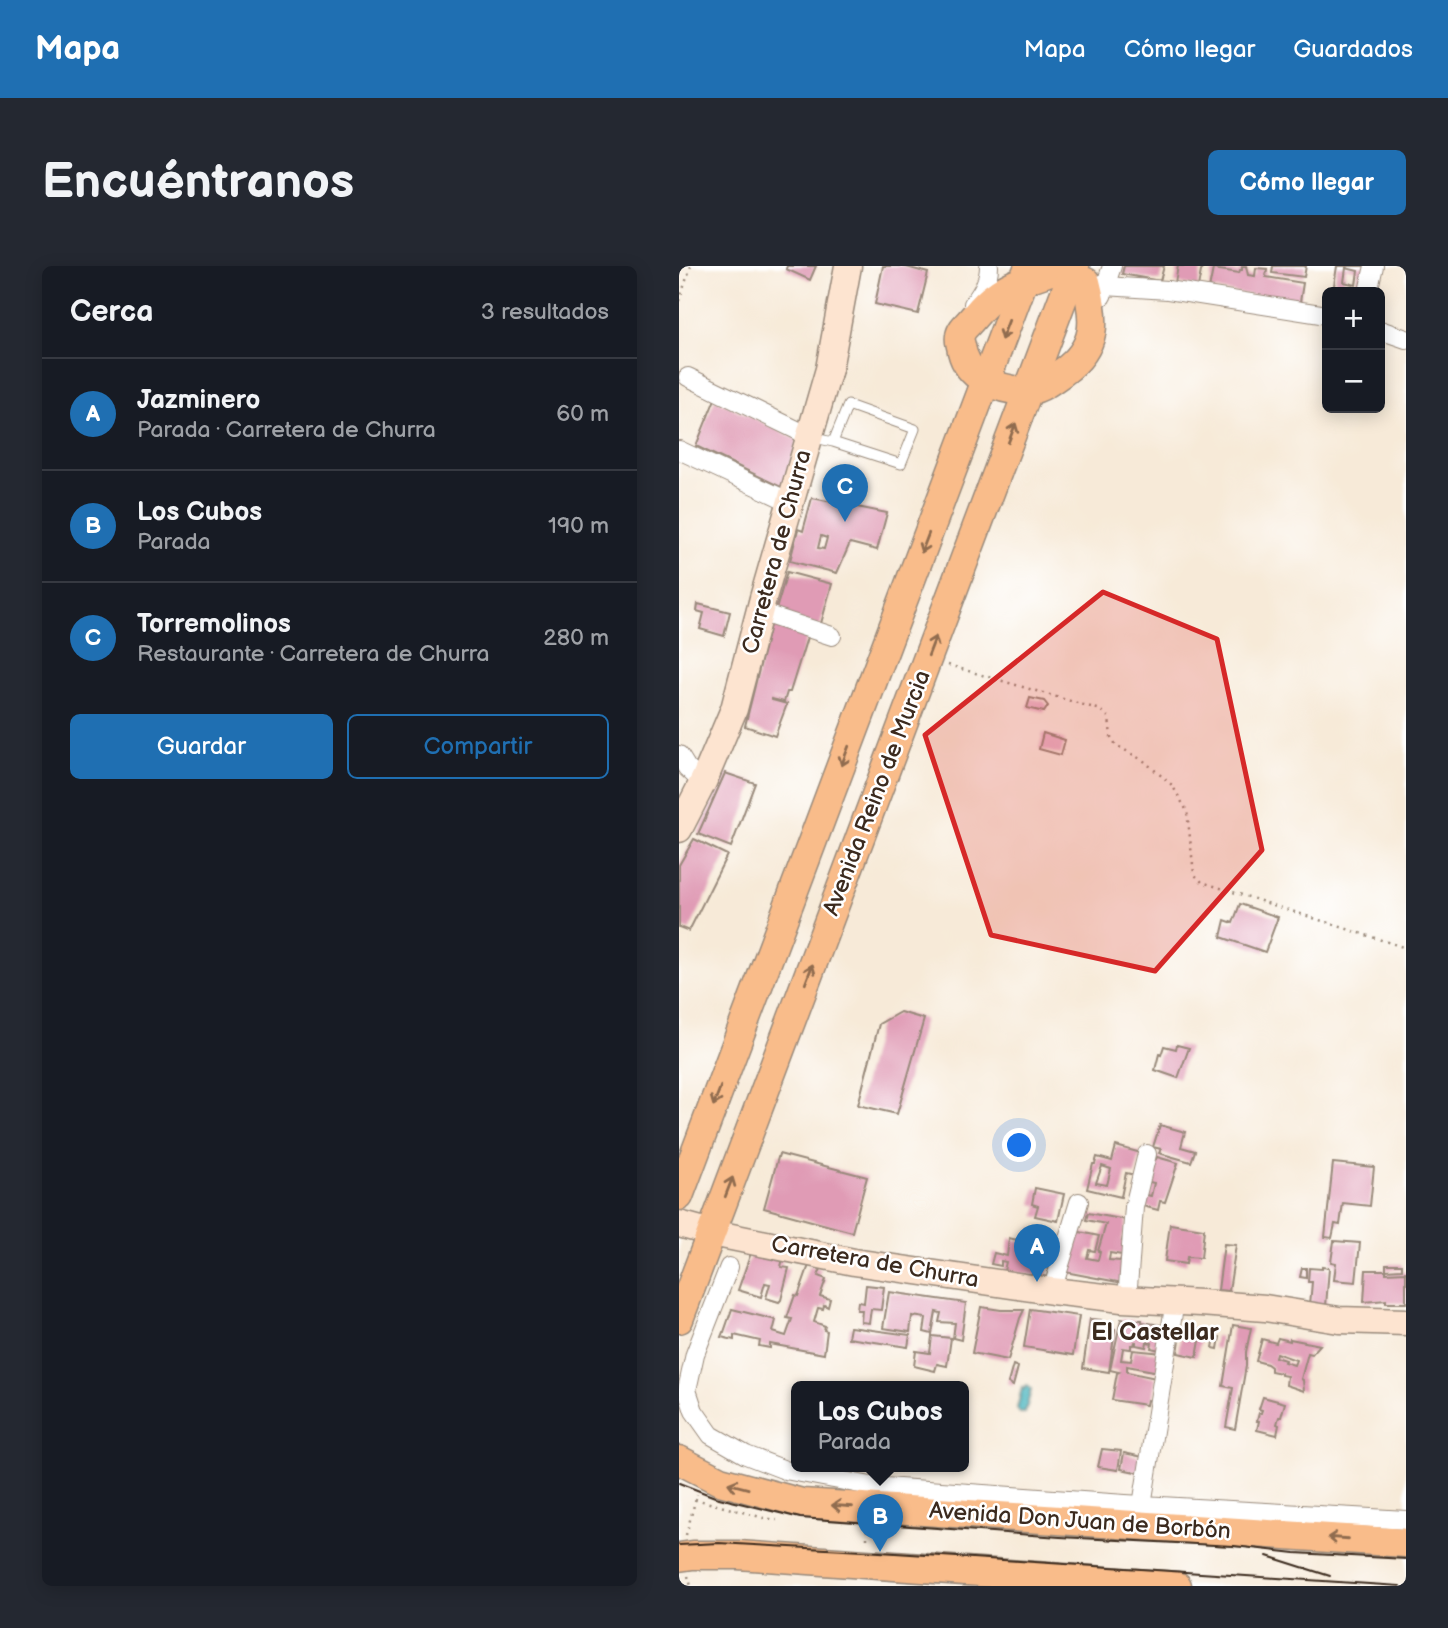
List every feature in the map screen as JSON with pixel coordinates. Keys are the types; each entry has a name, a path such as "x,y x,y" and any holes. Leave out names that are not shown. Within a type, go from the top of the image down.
{"main road":[{"path":"1061,274 1092,310 1090,339 1079,358 1051,381 1028,391 1000,387 975,375 962,356 960,333 995,295 1061,274"},
{"name":"Avenida Reino de Murcia","path":"679,1196 986,381 1061,274"},
{"name":"Avenida Reino de Murcia","path":"679,1319 1028,391 1061,274"},
{"name":"Avenida Don Juan de Borbón","path":"679,1460 720,1481 802,1503 1406,1543"},
{"path":"681,1556 738,1555 1177,1586"}],"street":[{"name":"Carretera de Churra","path":"679,829 703,783 734,709 790,502 821,439 829,369 848,266"},
{"path":"960,333 962,323 988,281 989,266"},
{"path":"1061,274 1112,266"},
{"path":"1369,287 1374,266"},
{"path":"1061,274 1322,314"},
{"path":"1385,332 1406,339"},
{"path":"688,377 821,439"},
{"path":"679,450 790,502"},
{"path":"759,612 832,636"},
{"path":"679,755 687,768 703,783"},
{"path":"1127,1300 1134,1207 1147,1154"},
{"path":"1052,1291 1079,1202"},
{"name":"Carretera de Churra","path":"679,1224 854,1262 1052,1291 1127,1300 1265,1308 1339,1320 1406,1322"},
{"path":"729,1267 695,1354 687,1390 694,1411 711,1435 746,1455 791,1471"},
{"path":"1142,1505 1175,1301"},
{"path":"796,1472 871,1486 1406,1520"}],"lane":[{"path":"848,405 915,429 901,464 821,439 848,405"}],"path":[{"path":"679,301 691,266"},
{"path":"679,280 687,282"},
{"path":"928,659 1101,709 1109,718 1111,737 1116,745 1143,761 1173,785 1187,811 1194,874 1202,882 1406,948"},
{"path":"691,1586 681,1556 704,1473"},
{"path":"695,1499 776,1520"},
{"path":"856,1529 868,1530 867,1545"}],"highlighted area":[{"path":"1103,592 1217,639 1262,850 1155,971 991,935 925,735"}],"water":[{"path":"1026,1386 1031,1390 1025,1413 1020,1413 1017,1409 1022,1388"}],"building":[{"path":"787,266 816,266 810,280 786,269"},
{"path":"883,266 903,266 928,273 918,314 875,304"},
{"path":"1124,266 1164,266 1160,281 1122,274"},
{"path":"1178,266 1202,266 1198,287 1175,283"},
{"path":"1242,266 1246,266 1248,275 1255,276 1256,268 1267,269 1266,277 1303,283 1300,302 1209,289 1213,269 1239,273"},
{"path":"1273,266 1306,266 1304,277 1272,273"},
{"path":"1337,266 1368,266 1364,287 1334,287","holes":["1346,268 1358,271 1356,285 1344,282"]},
{"path":"715,399 798,440 783,488 696,446"},
{"path":"812,498 887,513 877,550 850,543 837,573 790,561 798,529 803,531","holes":["821,536 827,538 824,549 818,548"]},
{"path":"787,572 832,584 820,627 775,613"},
{"path":"698,604 730,612 724,636 700,629 704,613 697,611"},
{"path":"771,621 808,634 790,692 787,692 784,702 772,699 787,704 775,736 745,726"},
{"path":"1030,698 1044,701 1048,706 1044,712 1027,708"},
{"path":"1043,733 1065,740 1061,755 1039,749"},
{"path":"725,773 755,783 731,847 698,834"},
{"path":"694,839 727,855 689,931 679,927 679,865"},
{"path":"1240,904 1278,917 1265,952 1221,937 1225,920 1233,923"},
{"path":"900,1012 924,1019 897,1114 858,1105 879,1024"},
{"path":"1177,1045 1189,1048 1178,1078 1155,1070 1164,1046 1176,1049"},
{"path":"1160,1125 1185,1132 1181,1147 1195,1151 1191,1162 1159,1153 1161,1149 1153,1147"},
{"path":"1116,1146 1141,1153 1135,1175 1126,1173 1121,1197 1087,1189 1097,1157 1112,1161","holes":["1102,1166 1111,1169 1107,1185 1096,1183"]},
{"path":"779,1154 867,1177 852,1232 764,1208"},
{"path":"1151,1158 1178,1163 1165,1202 1160,1201 1158,1210 1139,1205 1142,1194 1151,1196 1154,1183 1145,1181"},
{"path":"1333,1163 1374,1167 1370,1206 1343,1203 1340,1225 1335,1224 1332,1238 1325,1237"},
{"path":"1035,1188 1064,1194 1058,1221 1035,1216 1038,1206 1032,1204"},
{"path":"1088,1213 1127,1220 1122,1241 1125,1241 1123,1283 1065,1272 1075,1231 1099,1236 1095,1251 1089,1250 1087,1258 1098,1260 1106,1224 1086,1220","holes":["1110,1253 1122,1255 1120,1261 1109,1260"]},
{"path":"1170,1224 1204,1229 1201,1258 1187,1257 1186,1264 1165,1261"},
{"path":"1032,1228 1055,1235 1047,1277 1004,1271 1006,1262 1001,1261 1001,1266 991,1264 994,1253 1007,1256 1009,1238 1025,1242 1026,1235 1030,1236 1030,1241 1038,1242 1038,1245 1046,1245 1048,1238 1030,1235"},
{"path":"1334,1241 1360,1243 1356,1282 1334,1280 1336,1263 1331,1262"},
{"path":"1224,1244 1236,1245 1229,1291 1218,1290"},
{"path":"752,1250 783,1258 781,1267 789,1268 779,1302 766,1298 770,1284 765,1283 761,1297 738,1290"},
{"path":"1386,1264 1402,1264 1402,1269 1386,1270"},
{"path":"809,1265 821,1269 818,1276 826,1279 820,1296 830,1299 828,1307 824,1305 823,1309 818,1308 814,1322 825,1326 824,1330 827,1331 824,1354 770,1344 770,1348 759,1346 760,1341 734,1335 734,1340 721,1337 732,1309 776,1320 773,1332 786,1336 792,1319 787,1318"},
{"path":"1302,1268 1306,1268 1306,1278 1300,1277"},
{"path":"1309,1268 1329,1268 1326,1306 1310,1305 1312,1282 1308,1282"},
{"path":"1366,1270 1406,1272 1406,1303 1386,1303 1386,1300 1364,1302"},
{"path":"866,1285 884,1287 881,1310 871,1309 869,1323 861,1322 862,1310 857,1310 858,1302 864,1303"},
{"path":"889,1292 966,1303 961,1340 953,1338 955,1323 939,1322 941,1313 936,1312 932,1334 924,1332 926,1318 912,1316 910,1332 883,1328"},
{"path":"981,1307 1024,1310 1008,1360 972,1353"},
{"path":"1030,1309 1079,1316 1073,1355 1024,1347"},
{"path":"1090,1319 1101,1320 1100,1327 1115,1329 1109,1372 1083,1368"},
{"path":"1121,1319 1142,1320 1161,1325 1160,1350 1151,1348 1152,1343 1147,1342 1146,1347 1136,1345 1135,1342 1131,1349 1123,1348 1121,1360 1131,1361 1133,1350 1163,1353 1159,1372 1127,1366 1127,1372 1156,1378 1152,1401 1147,1400 1146,1405 1112,1400 1119,1372 1110,1370"},
{"path":"1233,1325 1251,1328 1235,1429 1226,1427 1233,1388 1223,1386"},
{"path":"1182,1326 1202,1330 1197,1357 1178,1353"},
{"path":"850,1327 910,1335 908,1347 848,1338"},
{"path":"932,1336 951,1338 947,1366 937,1364 935,1371 914,1366 916,1351 930,1353"},
{"path":"1215,1336 1220,1337 1218,1349 1213,1348"},
{"path":"1278,1338 1320,1345 1312,1354 1308,1353 1301,1379 1304,1391 1286,1385 1287,1376 1271,1371 1267,1364 1256,1361 1262,1339 1276,1343","holes":["1276,1353 1296,1360 1294,1365 1275,1357"]},
{"path":"1013,1365 1018,1367 1013,1386 1008,1383"},
{"path":"1263,1397 1285,1403 1277,1424 1277,1435 1257,1430"},
{"path":"1102,1449 1121,1451 1118,1470 1098,1467"},
{"path":"1124,1453 1143,1457 1140,1473 1121,1469"}],"tram line":[{"path":"679,1483 715,1497 800,1518 1406,1559"},
{"path":"679,1545 719,1543 880,1552 1400,1586"},
{"path":"1267,1556 1330,1576"}],"place":[{"name":"Torremolinos","path":"845,522"},
{"name":"Jazminero","path":"1037,1282"},
{"name":"Los Cubos","path":"880,1552"}],"district":[{"name":"El Castellar","path":"1155,1332"}]}
